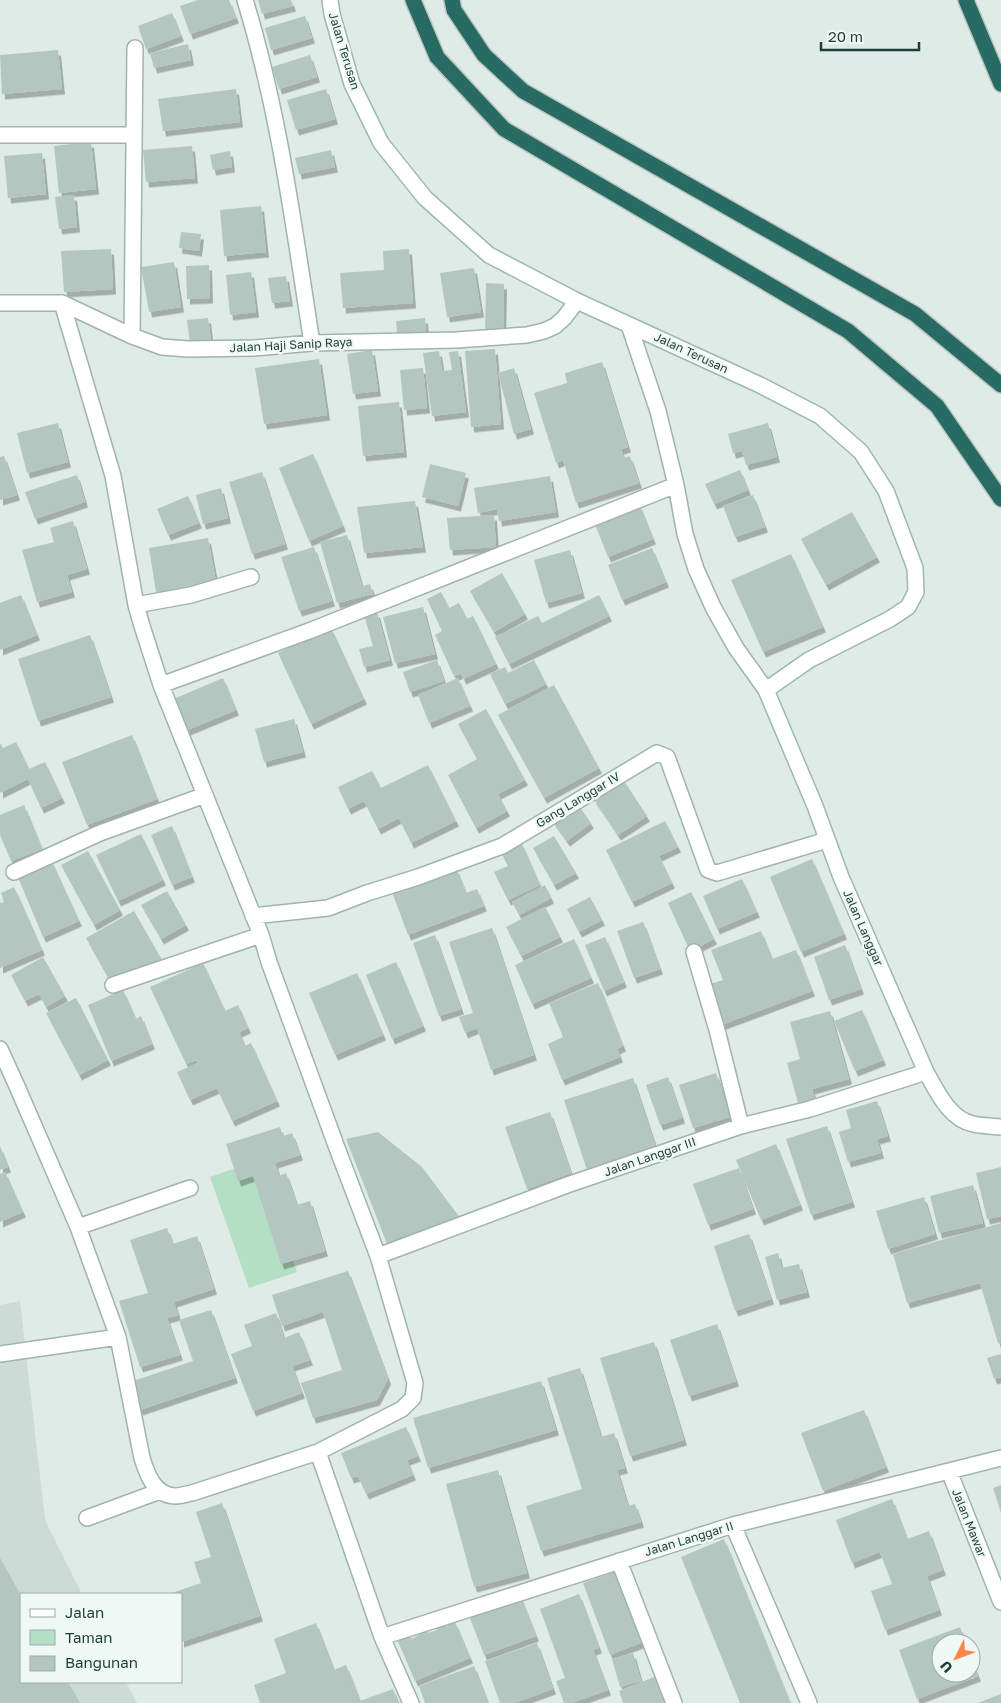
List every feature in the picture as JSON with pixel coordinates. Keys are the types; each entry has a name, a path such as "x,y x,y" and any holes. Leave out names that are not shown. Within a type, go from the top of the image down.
{"highway":[{"path":"413,0 437,57 504,129 848,331 937,406 1001,499"},
{"path":"452,0 454,10 484,55 522,91 915,314 1001,385"},
{"path":"966,0 1001,84"}],"street":[{"path":"245,0 260,49 283,165 312,343"},
{"name":"Jalan Terusan","path":"330,0 332,14 352,84 381,143 425,198 489,255 577,301 760,385 820,416 861,452 886,490 915,568 916,592 908,607 890,620 809,660 766,690"},
{"path":"132,336 135,48"},
{"path":"0,135 134,134"},
{"name":"Jalan Haji Sanip Raya","path":"0,302 62,303 132,336 162,347 188,349 253,348 312,343 456,340 527,335 555,326 577,301"},
{"path":"0,1049 78,1227 118,1337 142,1458 148,1477 160,1491 174,1496 192,1493 318,1452 402,1409 413,1398 414,1383 378,1256 269,962 254,916 161,685 136,605 112,476 62,303"},
{"name":"Jalan Langgar","path":"629,325 658,411 676,485 685,534 699,576 713,607 736,648 766,690 816,806 841,877 926,1072 942,1100 954,1114 971,1124 1001,1127"},
{"path":"161,685 309,631 676,485"},
{"path":"136,605 191,595 251,577"},
{"name":"Gang Langgar IV","path":"254,916 328,908 502,846 657,753 667,757 708,870 717,873 828,840"},
{"path":"14,872 100,833 205,795"},
{"path":"113,985 261,935"},
{"path":"694,952 717,1030 741,1126"},
{"name":"Jalan Langgar III","path":"378,1256 567,1186 741,1126 810,1109 926,1072"},
{"path":"78,1227 190,1188"},
{"path":"0,1354 118,1337"},
{"path":"318,1452 382,1637 411,1703"},
{"name":"Jalan Langgar II","path":"382,1637 733,1525 1001,1458"},
{"name":"Jalan Mawar","path":"948,1472 1001,1602"},
{"path":"87,1518 160,1491"},
{"path":"733,1525 809,1703"},
{"path":"619,1561 674,1703"}],"shaded area":[{"path":"20,1301 45,1520 82,1593 20,1593 20,1683 127,1683 137,1703 0,1703 0,1305"}],"green space":[{"path":"259,1160 297,1272 249,1288 210,1177"}],"building":[{"path":"198,0 229,0 236,18 190,34 180,6"},
{"path":"258,0 291,0 293,6 262,14"},
{"path":"172,13 181,36 146,49 138,26"},
{"path":"305,16 312,38 271,50 265,28"},
{"path":"188,44 191,60 154,68 150,53"},
{"path":"58,50 62,89 2,94 0,55"},
{"path":"310,55 317,77 279,89 272,67"},
{"path":"236,89 240,122 163,131 158,99"},
{"path":"326,89 335,119 296,130 287,100"},
{"path":"91,142 96,189 59,193 54,146"},
{"path":"192,146 195,178 146,182 143,150"},
{"path":"331,150 335,167 299,174 295,158"},
{"path":"230,151 232,167 213,170 210,155"},
{"path":"42,153 46,194 8,198 4,156"},
{"path":"74,195 77,227 59,229 55,197"},
{"path":"261,206 266,252 224,256 220,210"},
{"path":"181,232 201,234 199,251 179,248"},
{"path":"111,249 113,289 64,292 61,251"},
{"path":"409,249 413,303 343,308 340,273 384,270 383,251"},
{"path":"174,262 181,307 149,312 141,267"},
{"path":"209,265 210,298 187,299 186,266"},
{"path":"474,268 481,312 447,317 440,273"},
{"path":"251,272 256,312 230,315 226,275"},
{"path":"286,276 290,301 272,303 268,278"},
{"path":"486,283 504,284 503,334 485,333"},
{"path":"208,318 211,341 190,344 187,320"},
{"path":"425,318 426,331 397,333 396,321"},
{"path":"495,349 501,424 471,427 465,351"},
{"path":"372,350 378,391 353,394 347,354"},
{"path":"439,351 442,371 452,370 449,352 458,351 466,412 432,416 423,353"},
{"path":"319,359 327,415 264,424 255,368"},
{"path":"602,362 628,447 621,449 624,458 630,456 639,483 576,503 563,460 556,463 534,393 567,383 565,373"},
{"path":"423,368 427,408 404,410 400,370"},
{"path":"514,368 531,429 514,434 498,373"},
{"path":"399,402 404,452 363,456 358,406"},
{"path":"58,423 68,462 27,473 17,433"},
{"path":"768,423 777,457 746,465 742,451 733,453 728,434"},
{"path":"313,454 343,526 309,541 279,468"},
{"path":"4,456 17,495 0,500 0,457"},
{"path":"430,464 466,473 458,506 422,497"},
{"path":"740,470 748,490 714,504 705,484"},
{"path":"262,472 285,544 252,554 229,482"},
{"path":"77,475 85,502 35,519 25,492"},
{"path":"550,476 556,512 499,521 497,509 478,513 474,488"},
{"path":"221,488 228,518 203,524 196,495"},
{"path":"753,495 765,527 735,537 723,506"},
{"path":"188,496 199,523 168,535 157,509"},
{"path":"415,501 423,547 364,553 357,507"},
{"path":"639,504 653,539 608,557 594,522"},
{"path":"852,512 877,557 826,585 801,539"},
{"path":"494,515 496,547 450,550 447,518"},
{"path":"73,521 87,569 67,575 72,592 37,602 22,550 54,542 50,528"},
{"path":"347,535 362,586 370,584 373,594 337,603 320,542"},
{"path":"208,538 216,582 156,592 149,548"},
{"path":"314,547 332,601 299,611 281,557"},
{"path":"652,548 666,582 622,600 608,565"},
{"path":"570,550 582,593 546,603 534,560"},
{"path":"791,554 823,627 763,652 731,580"},
{"path":"502,573 525,614 494,632 470,591"},
{"path":"441,592 449,608 459,603 467,619 473,616 496,664 463,679 461,673 454,676 435,635 442,631 427,599"},
{"path":"21,595 37,635 0,650 0,603"},
{"path":"599,595 609,616 509,664 495,637 538,616 542,623"},
{"path":"423,607 435,654 395,663 383,617"},
{"path":"377,612 390,660 364,667 359,649 373,646 364,615"},
{"path":"331,628 364,699 311,724 278,653"},
{"path":"90,635 111,697 38,721 18,659"},
{"path":"437,660 444,681 410,692 403,672"},
{"path":"534,660 546,684 505,704 490,674 505,667 508,673"},
{"path":"223,678 236,710 185,731 171,700"},
{"path":"458,678 470,706 429,723 418,695"},
{"path":"554,685 599,768 544,798 498,715"},
{"path":"486,709 525,780 498,794 507,811 476,828 448,775 477,759 458,724"},
{"path":"294,719 303,752 264,762 255,729"},
{"path":"132,735 157,799 87,825 62,762"},
{"path":"16,742 29,769 45,762 62,798 41,808 28,779 0,793 0,743 3,748"},
{"path":"428,765 456,821 411,843 399,818 378,829 364,801 348,809 338,787 372,771 381,788"},
{"path":"622,778 647,816 618,835 593,798"},
{"path":"577,803 591,823 567,841 552,820"},
{"path":"24,805 42,849 11,861 0,835 0,815"},
{"path":"665,821 678,847 659,856 672,883 632,902 606,850"},
{"path":"172,826 192,877 172,885 151,835"},
{"path":"141,834 163,880 118,901 96,855"},
{"path":"554,836 576,873 554,885 533,848"},
{"path":"521,842 540,885 508,900 494,872 508,866 501,852"},
{"path":"88,851 120,910 94,925 61,865"},
{"path":"812,859 844,934 801,952 770,877"},
{"path":"51,860 79,921 43,937 17,875"},
{"path":"456,868 466,893 477,889 484,906 408,935 392,892"},
{"path":"742,879 757,912 717,929 703,896"},
{"path":"545,885 551,898 519,915 512,902"},
{"path":"14,887 42,950 0,968 0,903 4,902 1,893"},
{"path":"167,891 186,925 161,939 141,905"},
{"path":"691,892 714,939 690,951 668,903"},
{"path":"590,897 602,920 579,932 567,909"},
{"path":"545,907 560,937 521,956 506,927"},
{"path":"134,911 163,962 140,975 135,967 110,981 86,938"},
{"path":"643,922 660,969 634,978 617,931"},
{"path":"492,928 534,1055 491,1070 477,1028 465,1033 459,1017 473,1013 449,942"},
{"path":"761,931 772,959 796,950 812,991 721,1025 707,985 723,980 711,950"},
{"path":"435,935 461,1009 439,1016 413,943"},
{"path":"605,937 624,982 604,991 585,945"},
{"path":"574,939 591,978 532,1004 515,965"},
{"path":"845,945 861,989 829,1000 814,957"},
{"path":"43,957 65,996 46,1007 39,994 25,1001 11,975"},
{"path":"396,962 423,1026 392,1039 366,975"},
{"path":"203,963 225,1011 238,1005 248,1028 239,1032 245,1046 251,1043 277,1101 232,1121 217,1088 190,1100 177,1072 198,1063 196,1060 186,1064 150,987"},
{"path":"357,973 383,1035 335,1055 309,993"},
{"path":"598,983 623,1046 617,1049 620,1057 562,1080 548,1044 563,1037 549,1003"},
{"path":"123,990 136,1019 141,1016 152,1044 111,1061 88,1005"},
{"path":"76,998 108,1060 79,1075 46,1013"},
{"path":"862,1010 883,1060 855,1071 834,1021"},
{"path":"830,1011 849,1079 812,1089 815,1101 799,1106 787,1063 800,1059 790,1022"},
{"path":"716,1073 730,1117 693,1128 679,1085"},
{"path":"668,1077 682,1118 660,1125 646,1085"},
{"path":"633,1078 656,1148 587,1170 564,1100"},
{"path":"877,1101 888,1136 877,1139 881,1153 848,1162 839,1132 851,1128 846,1110"},
{"path":"550,1112 571,1173 527,1189 505,1127"},
{"path":"827,1126 852,1202 811,1215 786,1139"},
{"path":"280,1127 283,1136 292,1133 300,1155 275,1163 279,1176 286,1173 297,1205 310,1201 325,1251 281,1264 253,1176 238,1181 226,1144"},
{"path":"378,1132 422,1167 464,1223 389,1249 346,1139"},
{"path":"776,1144 800,1205 761,1220 736,1160"},
{"path":"0,1146 8,1167 0,1170"},
{"path":"1001,1167 1001,1216 987,1219 976,1173"},
{"path":"739,1168 753,1209 708,1225 693,1184"},
{"path":"5,1172 23,1212 0,1222 0,1174"},
{"path":"973,1185 983,1223 939,1233 930,1196"},
{"path":"924,1197 935,1234 888,1249 876,1211"},
{"path":"1001,1223 1001,1342 998,1343 980,1283 907,1303 893,1254"},
{"path":"167,1228 173,1244 197,1236 214,1289 174,1302 178,1315 167,1318 180,1355 140,1367 119,1301 148,1293 130,1240"},
{"path":"749,1234 771,1299 735,1311 714,1246"},
{"path":"778,1253 782,1268 799,1264 807,1292 777,1300 765,1257"},
{"path":"348,1271 388,1379 377,1400 313,1418 301,1383 342,1370 323,1312 282,1326 272,1295"},
{"path":"211,1310 235,1378 140,1410 130,1382 193,1361 179,1320"},
{"path":"276,1313 284,1338 299,1332 310,1360 292,1366 302,1393 253,1411 231,1354 252,1346 244,1325"},
{"path":"717,1324 736,1381 689,1396 670,1340"},
{"path":"654,1342 684,1440 630,1456 600,1358"},
{"path":"1001,1354 1001,1377 994,1379 987,1358"},
{"path":"580,1368 601,1437 614,1433 625,1468 617,1470 628,1506 635,1504 641,1522 541,1551 526,1506 582,1489 547,1378"},
{"path":"541,1381 556,1430 428,1468 413,1418"},
{"path":"864,1410 886,1467 823,1491 801,1433"},
{"path":"406,1427 418,1456 407,1460 413,1475 366,1494 358,1476 351,1478 341,1453"},
{"path":"498,1470 527,1573 474,1587 446,1484"},
{"path":"1001,1485 1001,1513 993,1488"},
{"path":"892,1499 907,1539 929,1531 943,1570 927,1576 939,1610 885,1630 871,1591 892,1584 880,1552 852,1563 836,1520"},
{"path":"222,1503 260,1616 182,1642 182,1593 172,1593 201,1583 194,1562 211,1557 196,1512"},
{"path":"724,1539 790,1703 740,1703 681,1557"},
{"path":"0,1558 20,1594 20,1683 69,1683 80,1703 0,1703"},
{"path":"617,1571 643,1642 610,1655 583,1583"},
{"path":"519,1593 536,1636 484,1655 468,1613"},
{"path":"579,1594 599,1648 593,1650 608,1690 571,1703 564,1703 556,1681 565,1678 540,1609"},
{"path":"443,1620 445,1627 455,1622 470,1658 415,1681 396,1637 408,1632 411,1639 421,1634 418,1628 424,1625 428,1633 437,1630 435,1623"},
{"path":"316,1623 334,1670 346,1665 360,1701 393,1689 398,1703 260,1703 254,1685 286,1673 274,1639"},
{"path":"960,1627 962,1633 944,1633"},
{"path":"931,1638 931,1683 959,1683 917,1699 899,1650"},
{"path":"537,1643 553,1689 514,1703 500,1703 485,1661"},
{"path":"633,1653 641,1681 620,1687 612,1659"},
{"path":"474,1666 488,1703 425,1703 419,1686"},
{"path":"659,1675 669,1703 623,1703 619,1691"},
{"path":"1001,1694 1001,1703 978,1703"}]}
